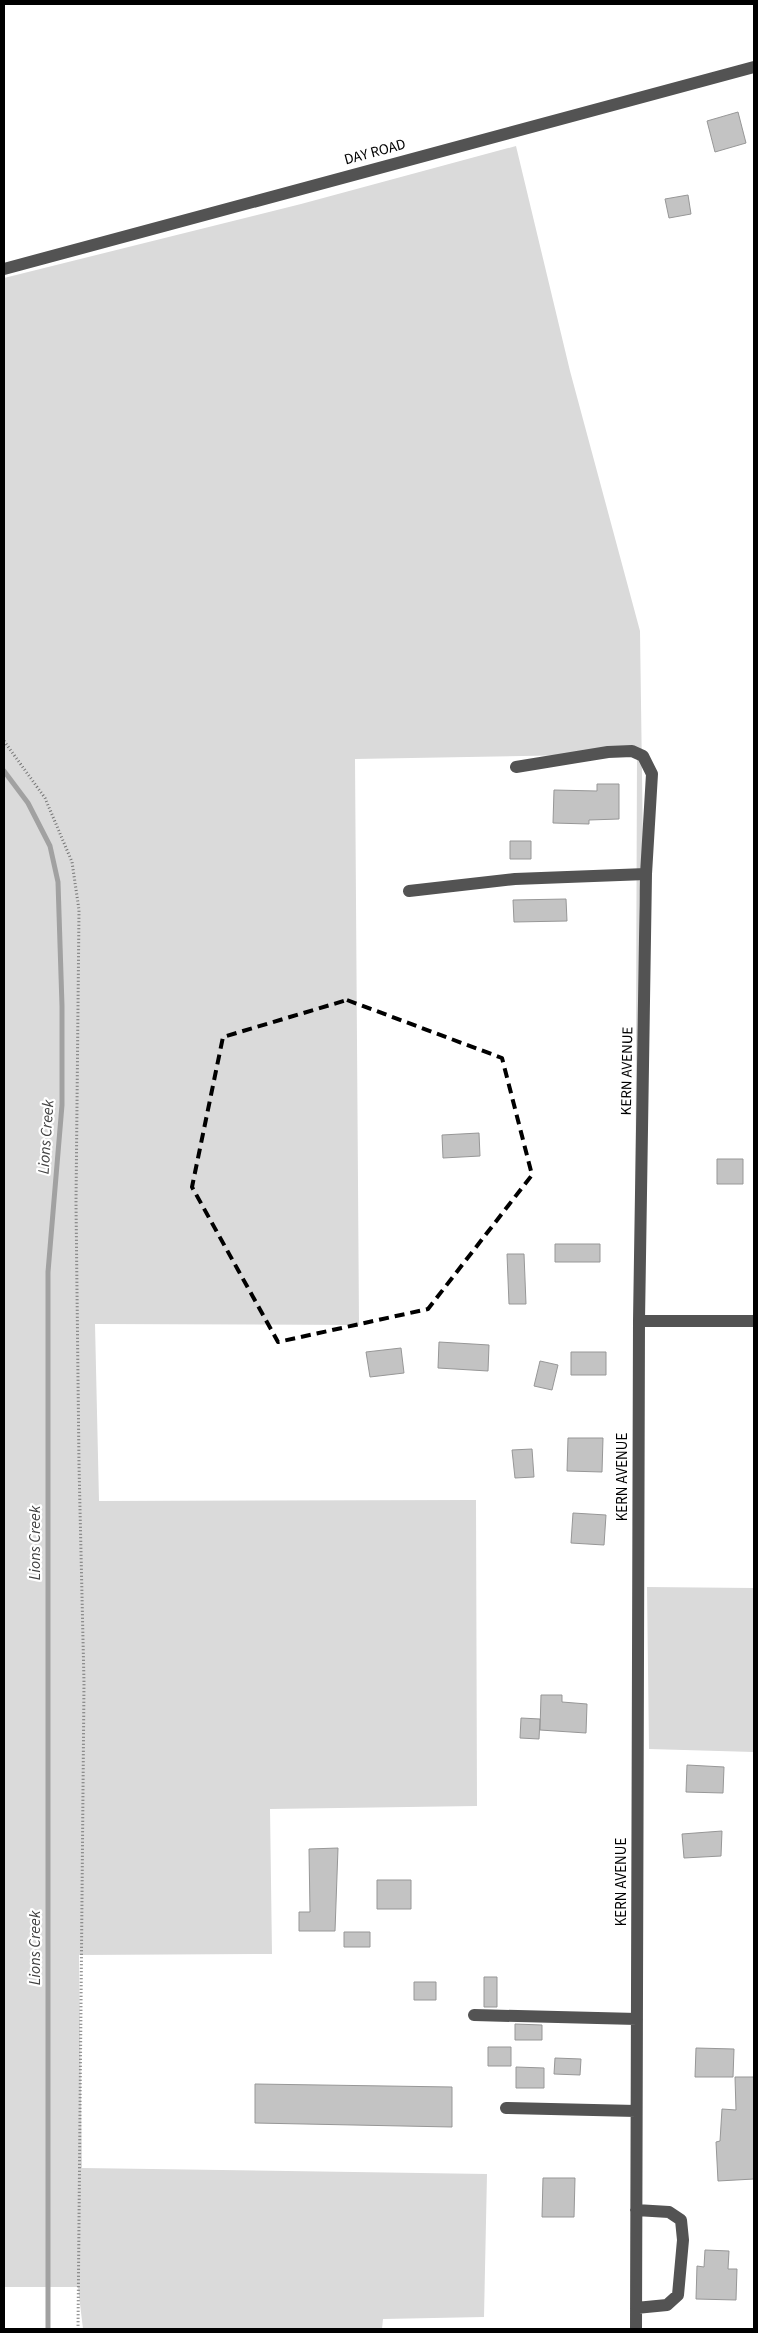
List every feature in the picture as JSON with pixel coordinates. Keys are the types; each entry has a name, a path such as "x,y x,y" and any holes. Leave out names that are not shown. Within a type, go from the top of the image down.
{"street":[{"name":"DAY ROAD","path":"4,269 754,67"},
{"name":"KERN AVENUE","path":"516,767 608,752 632,751 643,756 652,774 646,874 639,1321 636,2329"},
{"path":"409,891 515,879 646,874"},
{"path":"639,1321 754,1321"},
{"path":"474,2015 637,2019"},
{"path":"506,2108 636,2111"},
{"path":"636,2210 668,2212 680,2220 683,2240 678,2295 666,2306 636,2308"}],"path":[{"path":"4,741 45,798 72,862 79,910 76,1212 84,1683 78,2329"}],"highlighted area":[{"path":"347,1000 502,1058 532,1175 428,1309 278,1342 192,1187 223,1037"}],"shaded area":[{"path":"516,146 570,371 640,631 643,847 639,905 641,1028 635,1322 637,754 355,759 359,1325 95,1324 99,1501 476,1500 477,1806 270,1809 272,1954 79,1955 82,2168 487,2174 484,2317 383,2319 382,2329 83,2329 78,2287 4,2287 4,278 301,204"},
{"path":"647,1587 754,1588 754,1752 649,1749"}],"building":[{"path":"738,112 746,143 715,152 707,121"},
{"path":"688,195 691,214 669,218 665,199"},
{"path":"597,784 619,784 619,819 589,820 589,824 553,823 554,790 597,791"},
{"path":"510,841 531,841 531,859 510,859"},
{"path":"566,899 567,921 514,922 513,900"},
{"path":"479,1133 480,1156 443,1158 442,1135"},
{"path":"717,1159 743,1159 743,1184 717,1184"},
{"path":"555,1244 600,1244 600,1262 555,1262"},
{"path":"507,1254 524,1254 526,1304 509,1304"},
{"path":"439,1342 489,1345 488,1371 438,1368"},
{"path":"401,1348 404,1373 370,1377 366,1352"},
{"path":"571,1352 606,1352 606,1375 571,1375"},
{"path":"540,1361 558,1365 552,1390 534,1386"},
{"path":"568,1438 603,1438 602,1472 567,1471"},
{"path":"532,1449 534,1477 515,1478 512,1450"},
{"path":"573,1513 606,1515 604,1545 571,1543"},
{"path":"541,1695 562,1695 562,1702 587,1704 586,1733 540,1730"},
{"path":"521,1718 540,1719 539,1739 520,1738"},
{"path":"687,1765 724,1767 723,1793 686,1792"},
{"path":"722,1831 721,1856 684,1858 682,1834"},
{"path":"338,1848 335,1931 299,1931 299,1912 310,1912 309,1849"},
{"path":"377,1880 411,1880 411,1909 377,1909"},
{"path":"344,1932 370,1932 370,1947 344,1947"},
{"path":"484,1977 497,1977 497,2007 484,2007"},
{"path":"414,1982 436,1982 436,2000 414,2000"},
{"path":"515,2024 542,2025 542,2040 515,2040"},
{"path":"488,2047 511,2047 511,2066 488,2066"},
{"path":"696,2048 734,2049 733,2077 695,2077"},
{"path":"555,2058 581,2059 580,2075 554,2074"},
{"path":"516,2067 544,2068 544,2088 516,2088"},
{"path":"735,2077 754,2077 754,2179 718,2181 716,2142 720,2141 722,2109 736,2110"},
{"path":"255,2084 452,2087 452,2127 255,2123"},
{"path":"543,2178 575,2178 574,2217 542,2217"},
{"path":"705,2250 729,2251 728,2269 737,2269 736,2300 696,2299 697,2266 704,2267"}],"waterway":[{"name":"Lions Creek","path":"4,771 28,803 50,846 58,882 62,1006 62,1105 48,1272 48,2329"}]}
